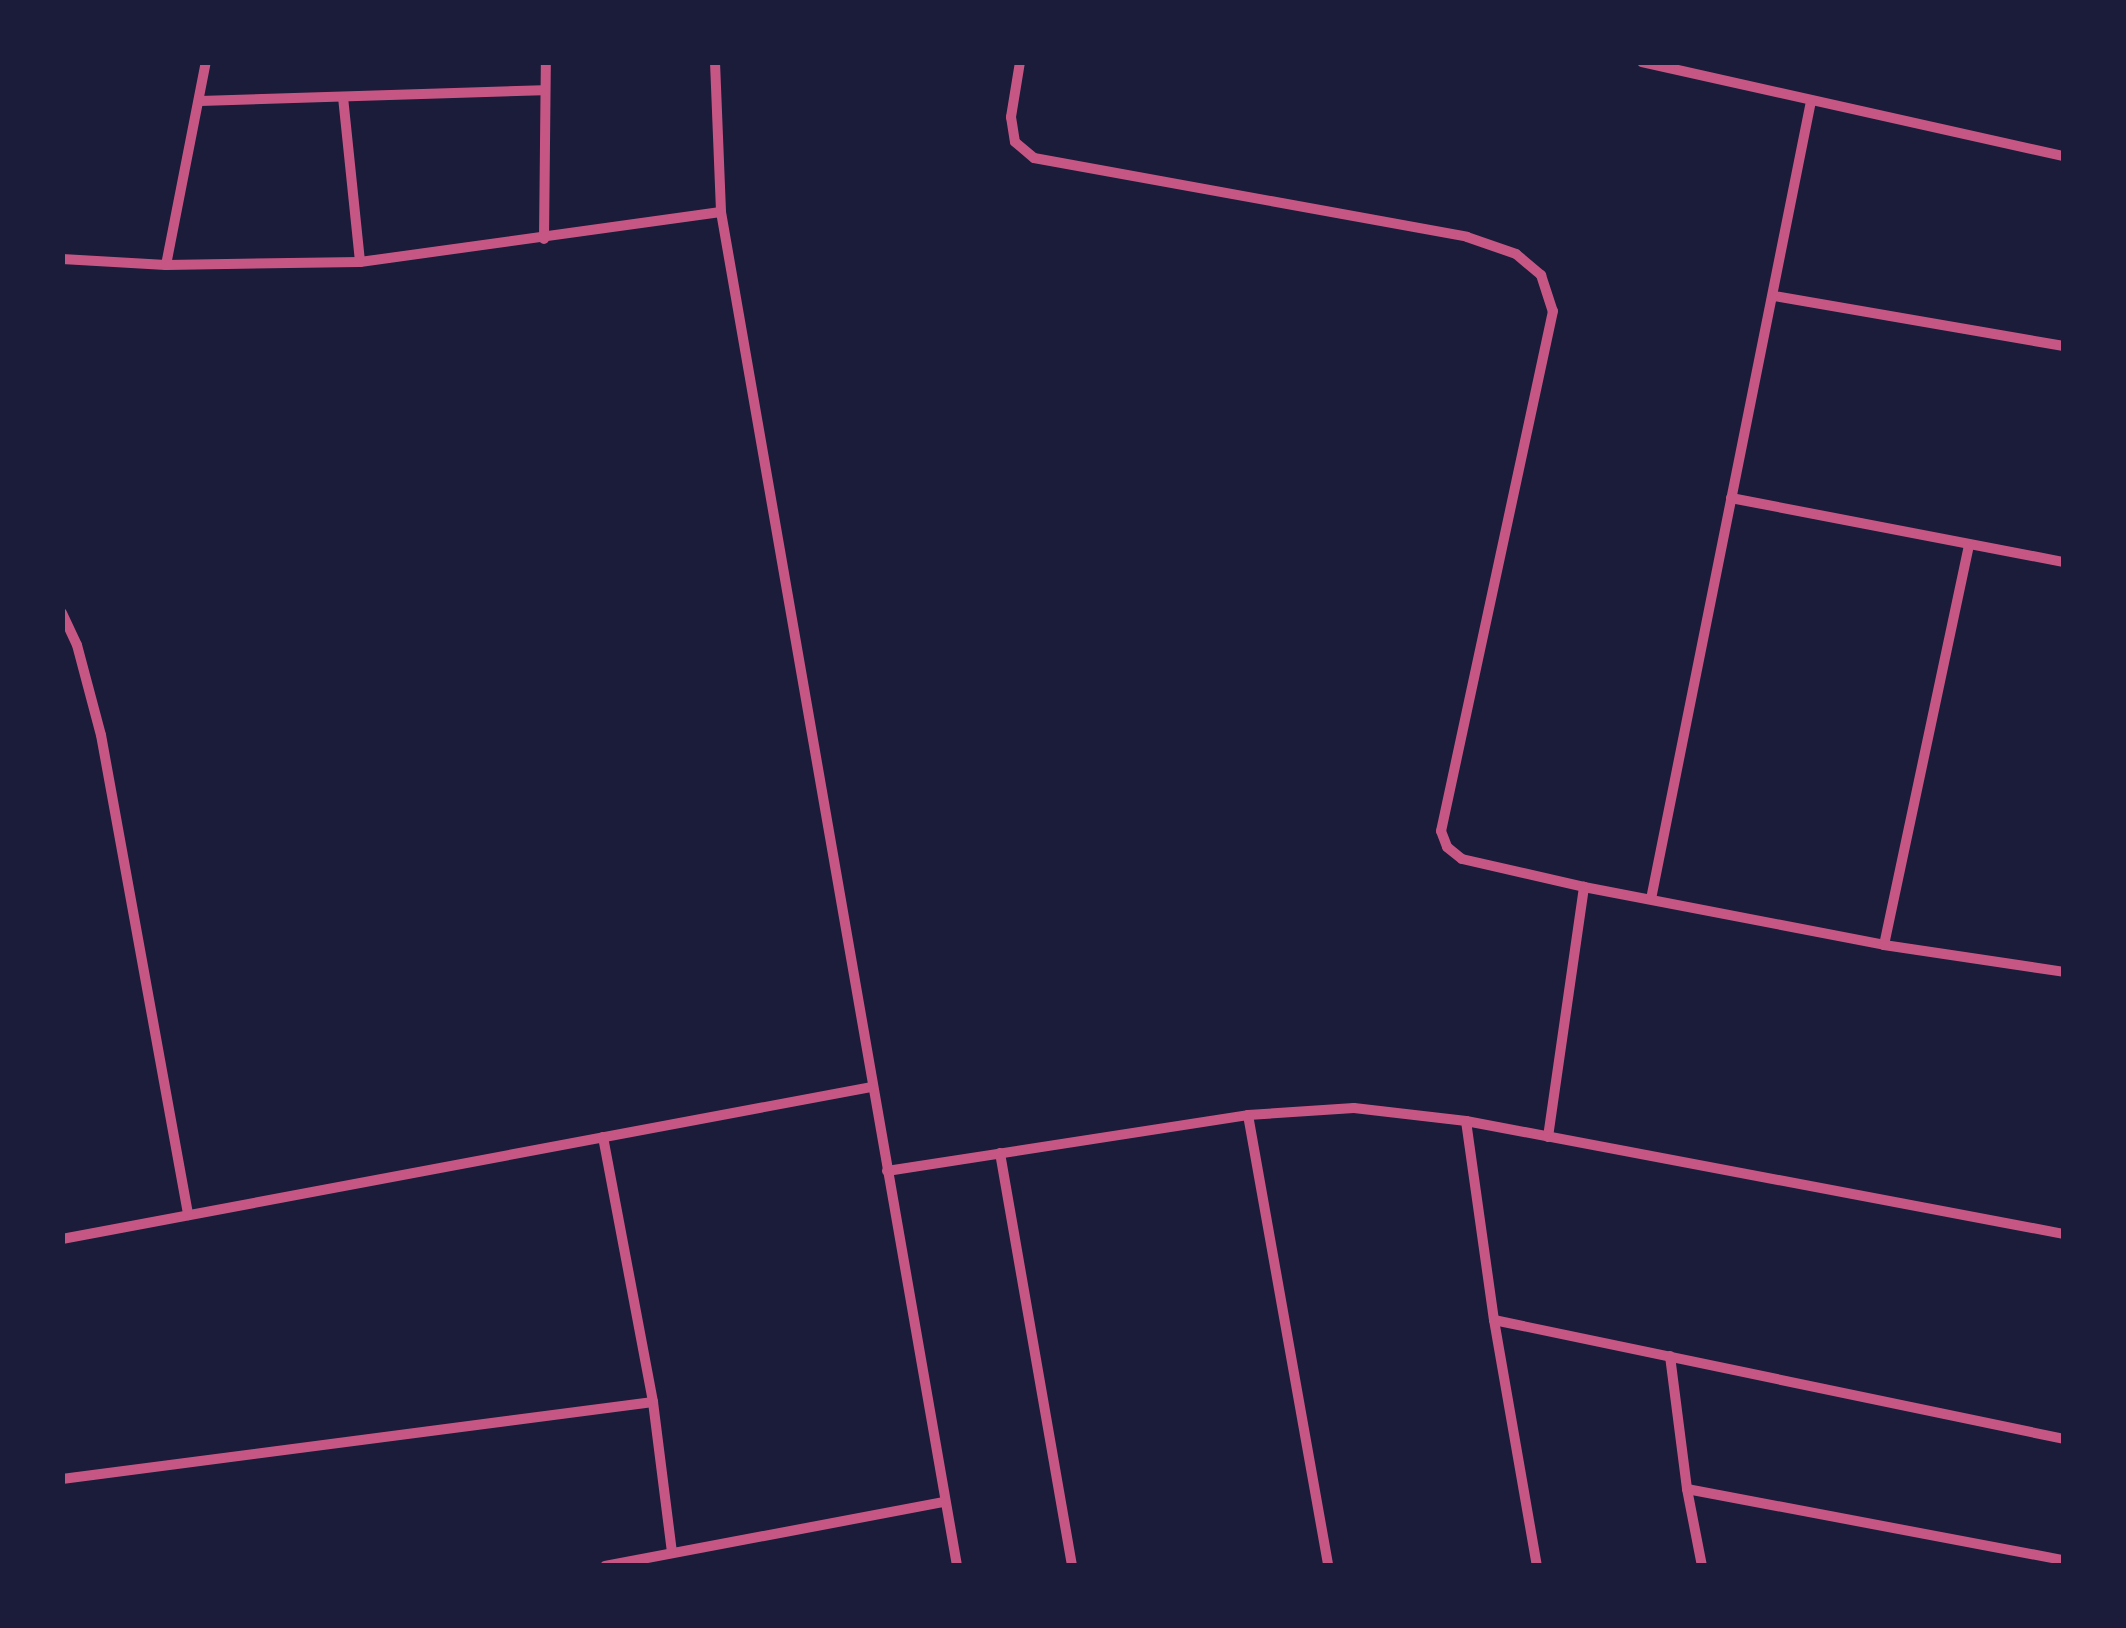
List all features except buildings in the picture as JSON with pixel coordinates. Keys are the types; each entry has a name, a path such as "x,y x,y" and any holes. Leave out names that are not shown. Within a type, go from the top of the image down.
{"street":[{"path":"166,265 206,62"},
{"path":"544,239 542,90 546,62"},
{"path":"716,62 721,212 871,1087 958,1566"},
{"path":"1020,62 1012,118 1016,142 1034,158 1467,237 1516,254 1541,276 1553,311 1441,830 1447,847 1462,858 1584,887 1884,945 2064,972"},
{"path":"1642,62 2064,156"},
{"path":"200,102 542,90"},
{"path":"343,97 360,262"},
{"path":"1651,898 1811,101"},
{"path":"62,258 166,265 360,262 721,212"},
{"path":"1774,296 2064,346"},
{"path":"1731,498 2064,562"},
{"path":"1884,945 1969,545"},
{"path":"62,612 77,645 101,734 188,1215"},
{"path":"1548,1138 1584,887"},
{"path":"62,1239 871,1087"},
{"path":"887,1170 1248,1115 1354,1108 1466,1121 2064,1234"},
{"path":"1248,1115 1328,1566"},
{"path":"1466,1121 1494,1320 1537,1566"},
{"path":"604,1137 653,1402 672,1554"},
{"path":"1000,1154 1072,1566"},
{"path":"1494,1320 2064,1439"},
{"path":"1670,1356 1687,1489 1702,1566"},
{"path":"62,1479 653,1402"},
{"path":"1687,1489 2064,1560"},
{"path":"605,1566 944,1502"}]}
